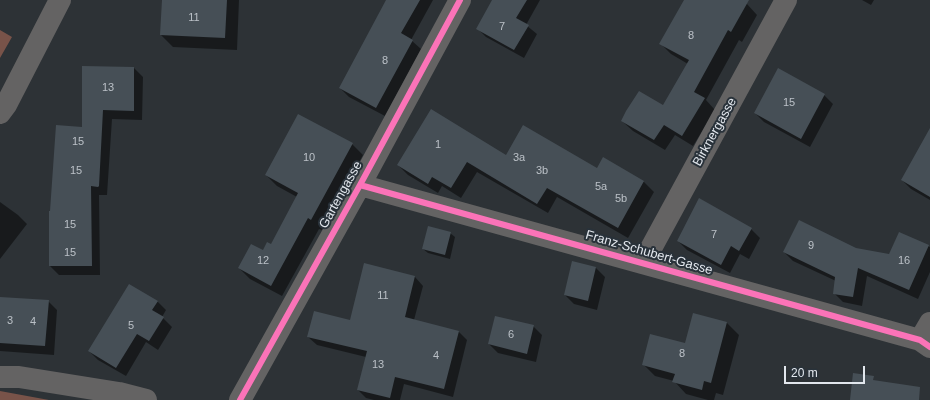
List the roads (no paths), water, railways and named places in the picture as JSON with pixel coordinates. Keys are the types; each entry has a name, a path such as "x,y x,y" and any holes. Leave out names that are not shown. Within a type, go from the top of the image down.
{"street":[{"path":"0,113 6,105 60,0"},
{"name":"Gartengasse","path":"240,400 360,185 460,0"},
{"name":"Birknergasse","path":"643,263 786,0"},
{"name":"Franz-Schubert-Gasse","path":"360,185 643,263 927,337"},
{"path":"0,377 19,377 119,393 146,400"}]}
